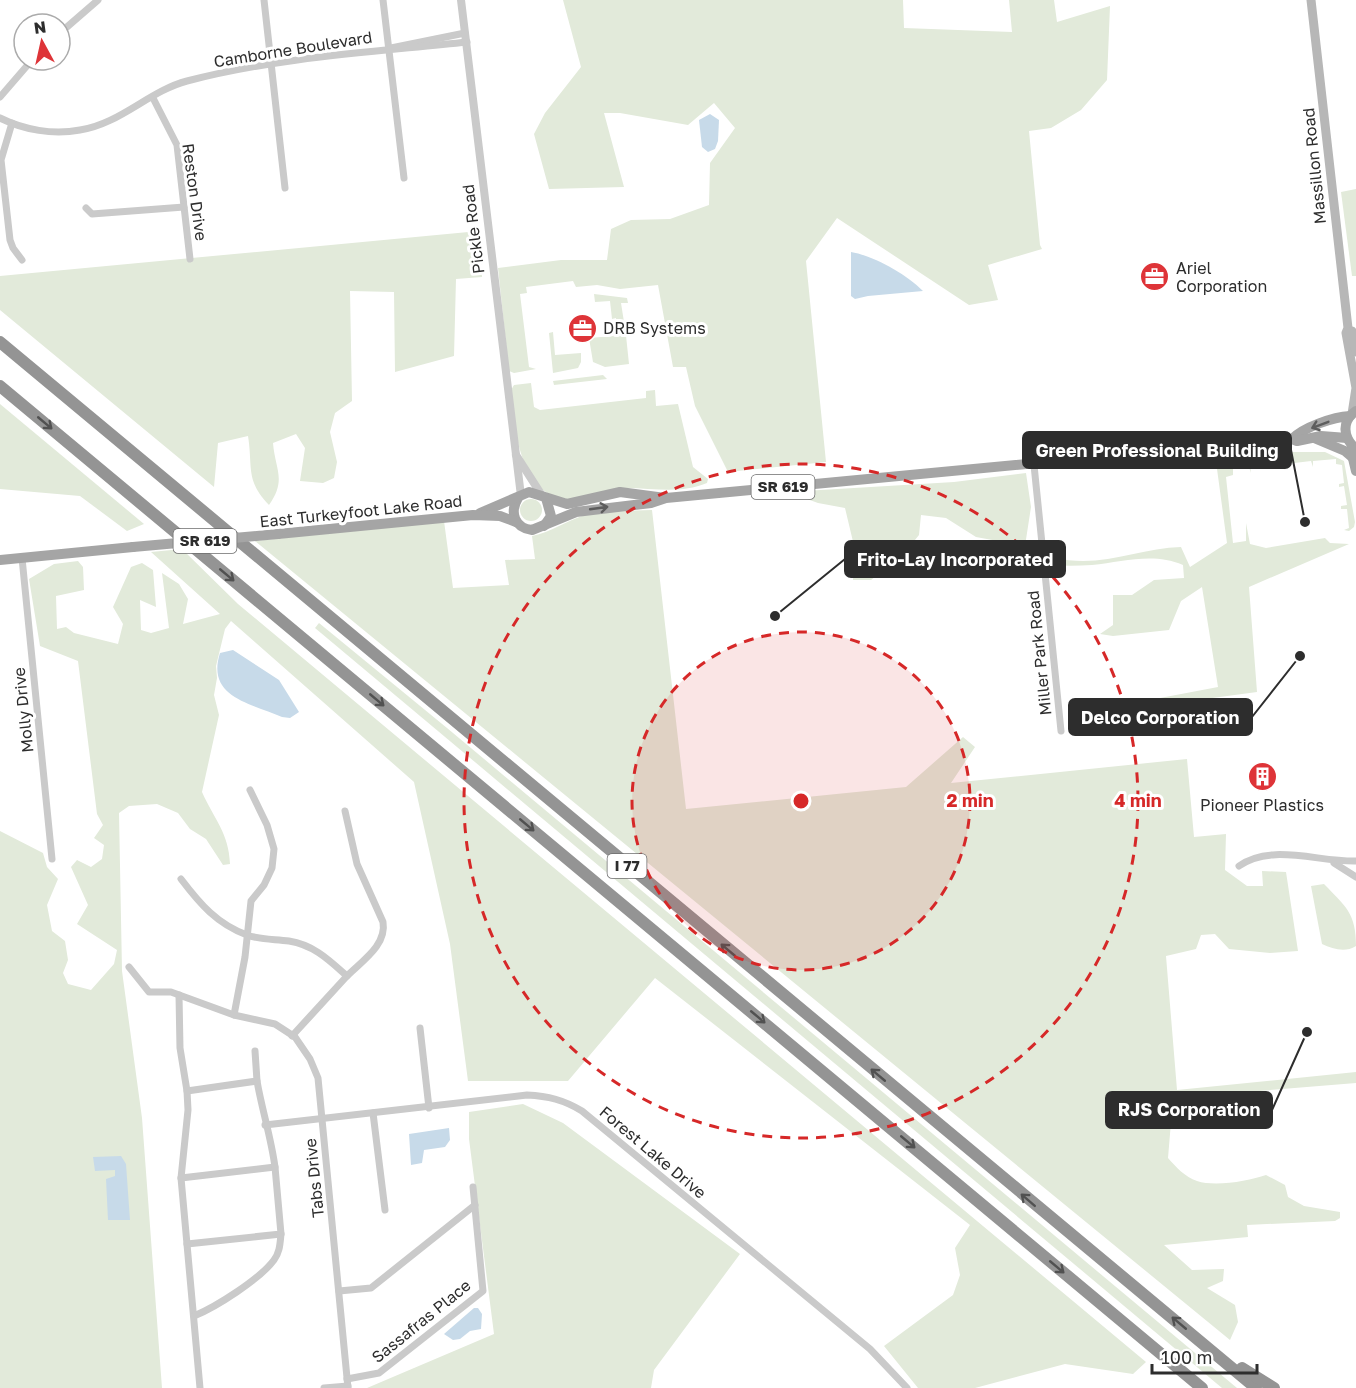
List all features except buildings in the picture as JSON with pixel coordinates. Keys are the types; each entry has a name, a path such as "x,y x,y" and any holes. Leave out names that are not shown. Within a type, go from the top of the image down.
{"highway":[{"name":"I 77","path":"0,342 1054,1223 1256,1388"},
{"name":"I 77","path":"0,386 1202,1388"},
{"path":"1203,1343 1274,1388"}],"main road":[{"name":"Massillon Road","path":"1311,0 1348,328 1346,333 1356,388 1353,413"},
{"name":"Massillon Road","path":"1348,328 1352,332 1356,352"},
{"name":"SR 619","path":"1292,439 1298,433 1353,413"},
{"path":"1353,413 1346,424 1356,471"},
{"name":"SR 619","path":"666,498 1034,465 1321,436 1351,447"},
{"path":"1314,438 1345,451 1351,447"},
{"path":"529,492 567,504 620,492 666,498 651,503 600,507 576,512 539,529 526,530 516,522 513,510 520,497 529,492"},
{"path":"543,496 551,509 544,526"},
{"name":"East Turkeyfoot Lake Road","path":"473,515 520,497"},
{"name":"East Turkeyfoot Lake Road","path":"0,560 473,515 500,516 516,522"}],"street":[{"path":"72,23 98,0"},
{"path":"264,0 285,188"},
{"path":"383,0 404,178"},
{"name":"Pickle Road","path":"461,0 520,497"},
{"name":"Camborne Boulevard","path":"0,118 37,130 81,130 107,122 184,82 271,63 388,49 400,44 466,38"},
{"path":"0,97 22,72"},
{"name":"Reston Drive","path":"153,98 177,145 190,260"},
{"path":"12,123 2,149 2,166 10,240 22,260"},
{"path":"86,208 92,214 184,207"},
{"name":"Pickle Road","path":"516,454 543,496"},
{"name":"Miller Park Road","path":"1034,465 1061,731"},
{"name":"Molly Drive","path":"22,558 52,859"},
{"path":"234,1015 251,901 264,885 272,868 274,849 267,825 250,790"},
{"path":"292,1036 381,942 385,932 383,922 357,864 345,811"},
{"path":"1239,866 1251,857 1274,854 1332,862 1356,861"},
{"path":"1332,862 1356,877"},
{"path":"181,879 208,913 247,935 288,941 311,948 347,976"},
{"name":"Tabs Drive","path":"129,967 149,992 171,992 234,1015 275,1024 292,1036 310,1059 318,1078 348,1384"},
{"path":"179,995 180,1048 188,1110 181,1178 201,1388"},
{"path":"420,1028 429,1108"},
{"path":"194,1316 219,1305 273,1261 280,1250 281,1234 275,1167 257,1081 255,1051"},
{"path":"186,1091 257,1081"},
{"name":"Forest Lake Drive","path":"265,1125 527,1095 556,1099 582,1111 870,1349 907,1388"},
{"path":"373,1113 384,1210"},
{"path":"181,1178 275,1167"},
{"name":"Sassafras Place","path":"348,1384 377,1374 483,1292 473,1187"},
{"path":"339,1291 371,1288 475,1204"},
{"path":"187,1244 281,1234"},
{"path":"324,1388 348,1384"}],"green space":[{"path":"563,0 903,0 904,28 1012,32 1009,0 1054,0 1057,22 1110,6 1107,80 1081,110 1051,128 1029,131 1042,249 988,265 998,300 969,305 837,218 806,261 826,462 728,472 695,406 686,367 673,367 658,285 620,289 597,285 576,287 573,281 526,287 527,293 520,294 529,367 536,369 514,373 509,371 498,268 561,260 607,260 611,229 631,220 670,219 709,205 710,163 735,128 714,103 688,125 620,113 604,113 624,187 549,189 534,134 545,113 581,67"},
{"path":"1356,189 1356,276 1352,276 1341,192"},
{"path":"479,231 482,277 456,279 454,356 395,372 394,292 350,291 352,401 335,413 330,432 337,462 334,478 323,483 300,481 305,448 296,434 273,443 279,481 269,505 261,496 253,480 248,436 218,443 214,487 0,310 0,276"},
{"path":"594,294 627,298 628,303 621,303 624,322 616,323 616,318 612,319 610,301 595,302"},
{"path":"625,326 629,364 605,367 593,362 589,338 613,336 612,327"},
{"path":"553,332 555,355 581,353 578,368 553,373 549,333"},
{"path":"603,375 607,379 554,385 553,381"},
{"path":"531,383 534,407 540,410 646,398 646,391 655,390 656,406 678,404 693,467 708,479 707,483 675,490 621,488 572,499 551,495 538,486 529,472 517,439 511,390 514,385"},
{"path":"0,404 144,524 127,531 80,496 0,489"},
{"path":"1245,451 1249,456 1251,473 1249,467 1233,469 1233,475 1226,477 1233,543 1246,541 1246,523 1250,544 1266,548 1325,538 1330,543 1349,544 1249,587 1257,692 1123,710 1118,706 1218,687 1202,587 1181,601 1169,630 1113,636 1100,634 1113,625 1113,595 1132,595 1154,580 1184,578 1183,565 1149,558 1092,565 1049,565 1054,557 1086,561 1102,560 1181,547 1190,567 1227,543 1215,454"},
{"path":"1258,452 1325,452 1344,461 1354,527 1349,531 1344,530 1349,528 1347,509 1341,509 1341,506 1347,505 1344,486 1339,487 1339,484 1344,483 1342,465 1336,464 1336,459 1313,461 1313,467 1311,461 1286,464 1285,470 1283,464 1258,467"},
{"path":"1026,473 1031,507 1025,546 976,537 946,518 921,515 919,535 902,556 871,580 853,580 855,550 845,508 818,503 796,495 804,491 954,482"},
{"path":"527,499 535,499 542,506 542,514 535,521 527,521 520,514 520,506"},
{"path":"652,510 686,809 906,787 963,737 975,747 951,783 1187,759 1194,837 1226,834 1225,870 1247,886 1263,886 1262,871 1286,872 1298,951 1270,953 1229,949 1215,934 1201,935 1196,949 1166,956 1177,1090 1356,1072 1356,1083 1173,1098 1168,1158 1189,1177 1204,1183 1222,1183 1266,1175 1285,1185 1288,1197 1304,1206 1340,1212 1340,1218 1335,1221 1247,1225 1248,1237 1164,1245 1192,1270 1224,1269 1223,1281 1207,1288 1235,1305 1238,1322 1230,1340 255,541 444,521 453,588 509,585 505,560 535,559 532,536 593,513"},
{"path":"182,549 238,604 1146,1362 1133,1374 1065,1364 975,1388 918,1388 884,1346 953,1295 960,1275 955,1248 970,1225 655,978 568,1081 468,1081 450,944 414,782 231,621 225,629 216,666 217,678 214,695 219,715 202,792 224,835 230,864 223,865 206,839 190,829 178,813 157,804 129,806 119,813 122,971 142,1118 162,1388 0,1388 0,831 43,853 47,867 58,879 47,905 52,931 65,941 68,960 63,973 68,984 91,990 114,964 117,950 77,924 88,905 71,867 77,860 91,867 102,859 104,845 94,838 103,825 97,814 78,661 40,646 29,579 54,564 78,561 83,567 84,590 56,596 57,629 66,627 74,633 118,644 123,624 113,607 131,567 142,563 153,570 156,607 140,600 141,630 151,633 169,628 162,573 179,584 188,599 183,624 220,614 151,552"},
{"path":"319,623 1237,1388 1222,1388 315,628"},
{"path":"1324,884 1344,905 1352,918 1356,946 1352,948 1339,949 1322,944 1311,886"},
{"path":"523,1104 563,1123 740,1254 654,1370 651,1388 367,1388 494,1334 469,1139 469,1112"}],"water":[{"path":"710,114 719,120 718,141 715,149 708,152 702,147 699,120"},
{"path":"851,252 870,257 889,267 908,278 923,291 855,299 851,296"},
{"path":"233,650 279,680 299,712 290,718 282,717 245,702 225,689 219,680 217,668 220,653"},
{"path":"449,1128 450,1140 445,1147 424,1150 422,1163 411,1165 409,1134"},
{"path":"121,1156 126,1164 130,1220 108,1220 106,1179 115,1176 115,1170 95,1171 93,1157"},
{"path":"474,1308 478,1308 482,1314 481,1329 470,1331 460,1339 453,1340 444,1334"}],"place":[{"name":"Ariel Corporation","path":"1155,277"},
{"name":"DRB Systems","path":"582,328"},
{"name":"Green Professional Building","path":"1305,522"},
{"name":"Frito-Lay Incorporated","path":"775,616"},
{"name":"Delco Corporation","path":"1300,656"},
{"name":"Pioneer Plastics","path":"1262,777"},
{"name":"RJS Corporation","path":"1307,1032"}]}
